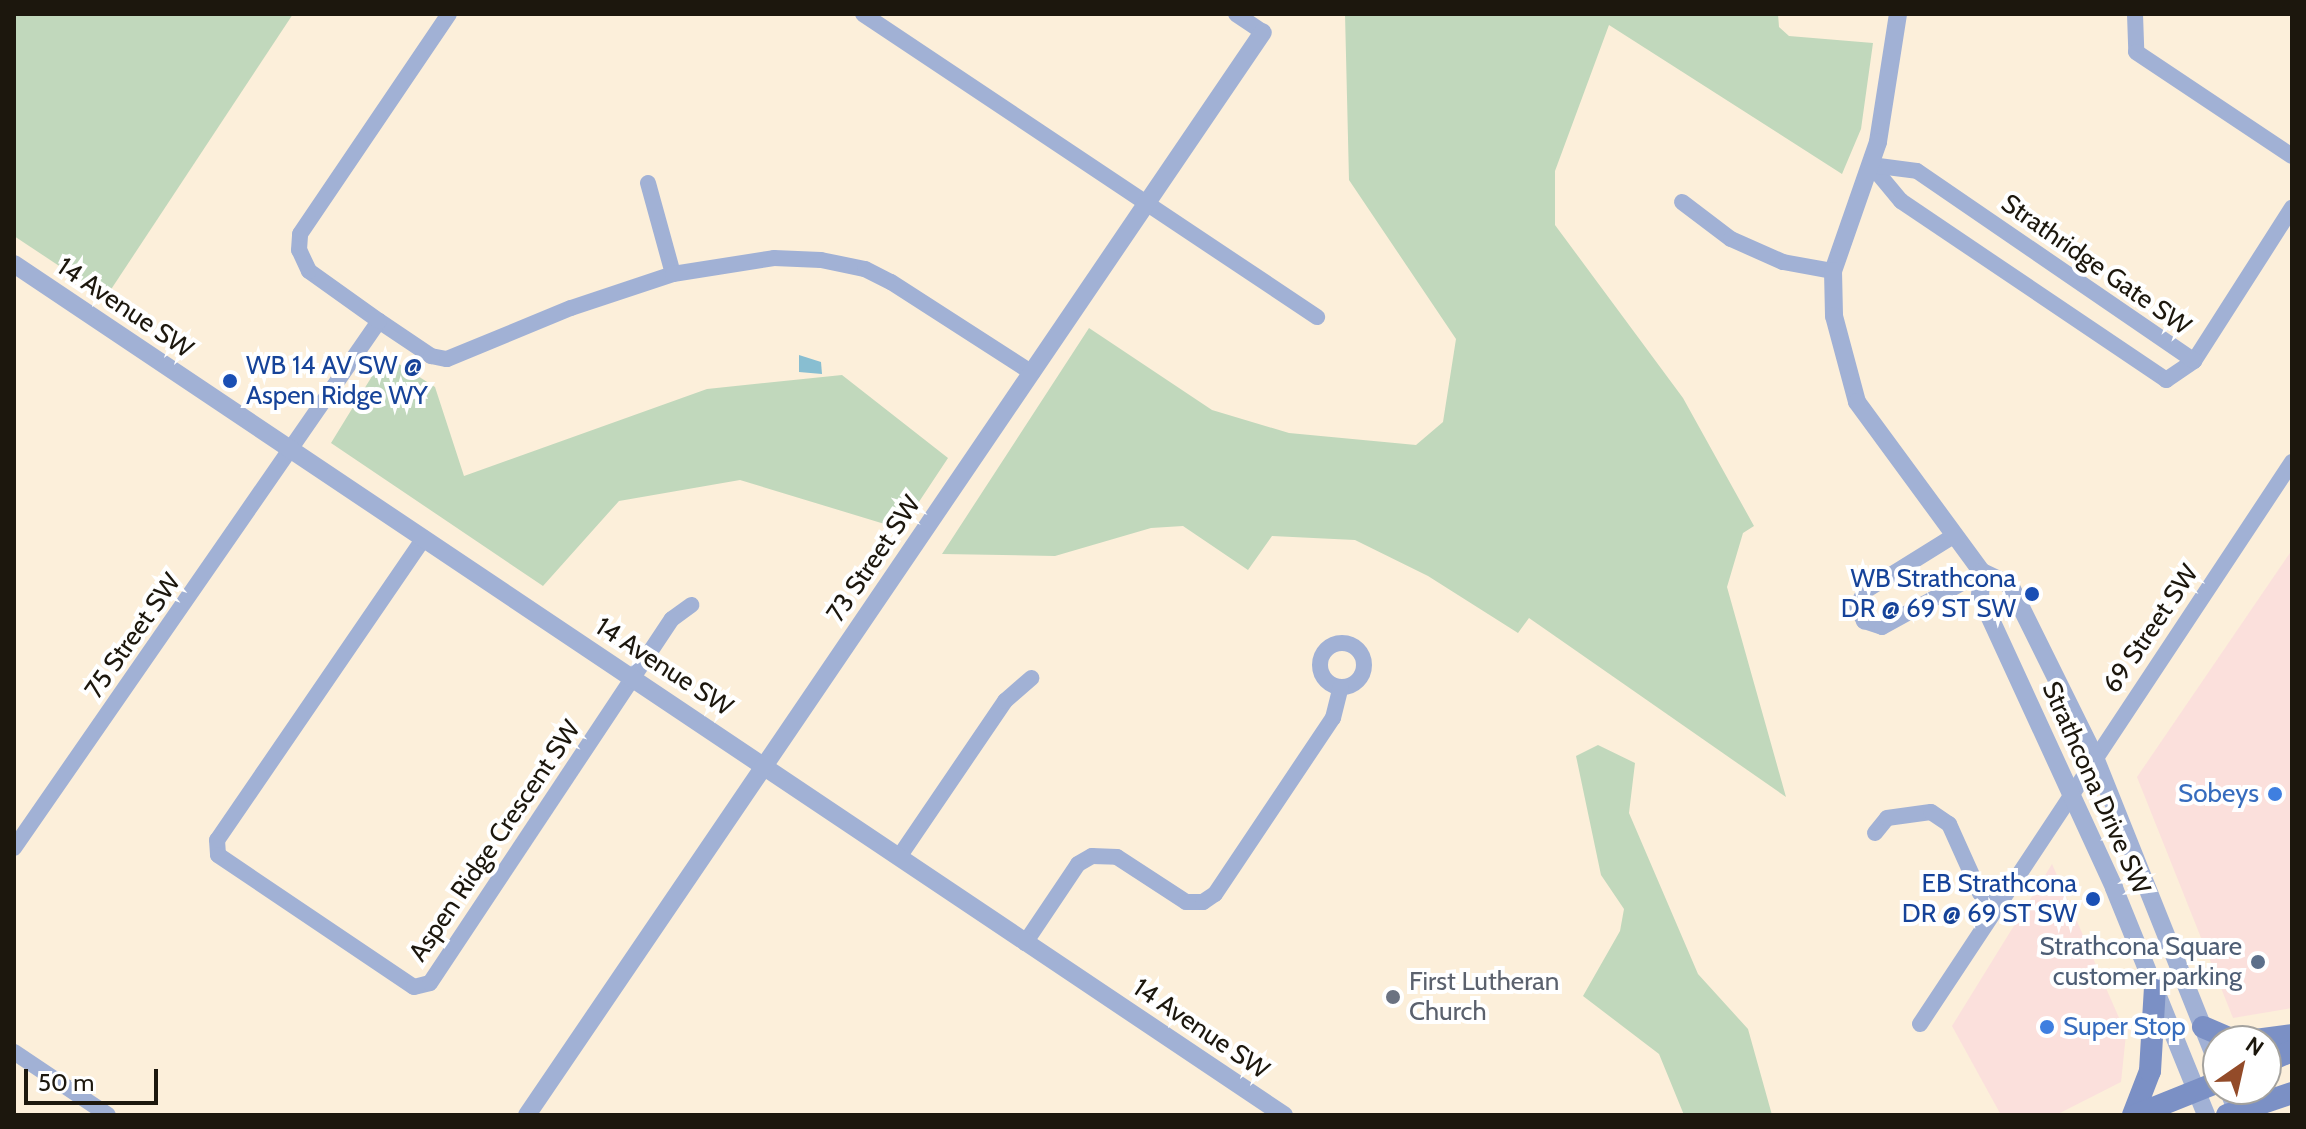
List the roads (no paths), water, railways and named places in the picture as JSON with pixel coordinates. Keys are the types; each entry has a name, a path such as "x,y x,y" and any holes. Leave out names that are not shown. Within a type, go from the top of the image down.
{"main road":[{"path":"2134,1115 2150,1071 2155,987"},
{"path":"2134,1115 2202,1089"},
{"path":"2233,1114 2292,1093"},
{"path":"2286,1115 2292,1105"}],"street":[{"path":"449,14 300,234 300,258 309,271 431,356 447,359 571,308 673,274 774,258 865,269 1032,373"},
{"path":"863,14 1317,317"},
{"path":"1236,14 1263,32"},
{"name":"Strathcona Drive SW","path":"1898,14 1892,72 1871,165 1851,209 1833,271 1834,316 1857,402 1982,572 2010,585 2094,755 2202,1025"},
{"path":"2135,14 2136,52 2292,156"},
{"name":"73 Street SW","path":"527,1115 1263,32"},
{"name":"Strathridge Gate SW","path":"1871,165 1917,171 2194,361 2166,380 1901,201 1871,165"},
{"path":"648,183 673,274"},
{"path":"1682,202 1731,239 1783,262 1833,271"},
{"path":"2194,361 2292,208"},
{"name":"14 Avenue SW","path":"14,264 1284,1115"},
{"name":"75 Street SW","path":"14,848 292,451 379,321"},
{"name":"69 Street SW","path":"1920,1024 2073,800 2094,755 2292,462"},
{"path":"1955,535 1865,591 1857,606 1864,621 1882,627 1982,572"},
{"name":"Aspen Ridge Crescent SW","path":"424,538 217,840 218,855 414,987 430,983 632,678"},
{"name":"Strathcona Drive SW","path":"1982,572 1980,596 2155,987 2206,1115"},
{"path":"632,678 672,619 691,605"},
{"path":"899,857 1005,701 1031,678"},
{"path":"1025,943 1078,864 1092,856 1117,857 1186,902 1210,899 1333,718 1341,687"},
{"path":"1875,833 1887,818 1931,812 1949,824 1980,893 1999,907"},
{"path":"14,1052 108,1115"}],"water":[{"path":"799,355 821,362 822,374 799,372"}],"place":[{"name":"WB 14 AV SW @ Aspen Ridge WY","path":"230,381"},
{"name":"WB Strathcona DR @ 69 ST SW","path":"2032,594"},
{"name":"Sobeys","path":"2275,794"},
{"name":"EB Strathcona DR @ 69 ST SW","path":"2093,899"},
{"name":"Strathcona Square customer parking","path":"2258,962"},
{"name":"First Lutheran Church","path":"1393,997"},
{"name":"Super Stop","path":"2047,1027"}]}
